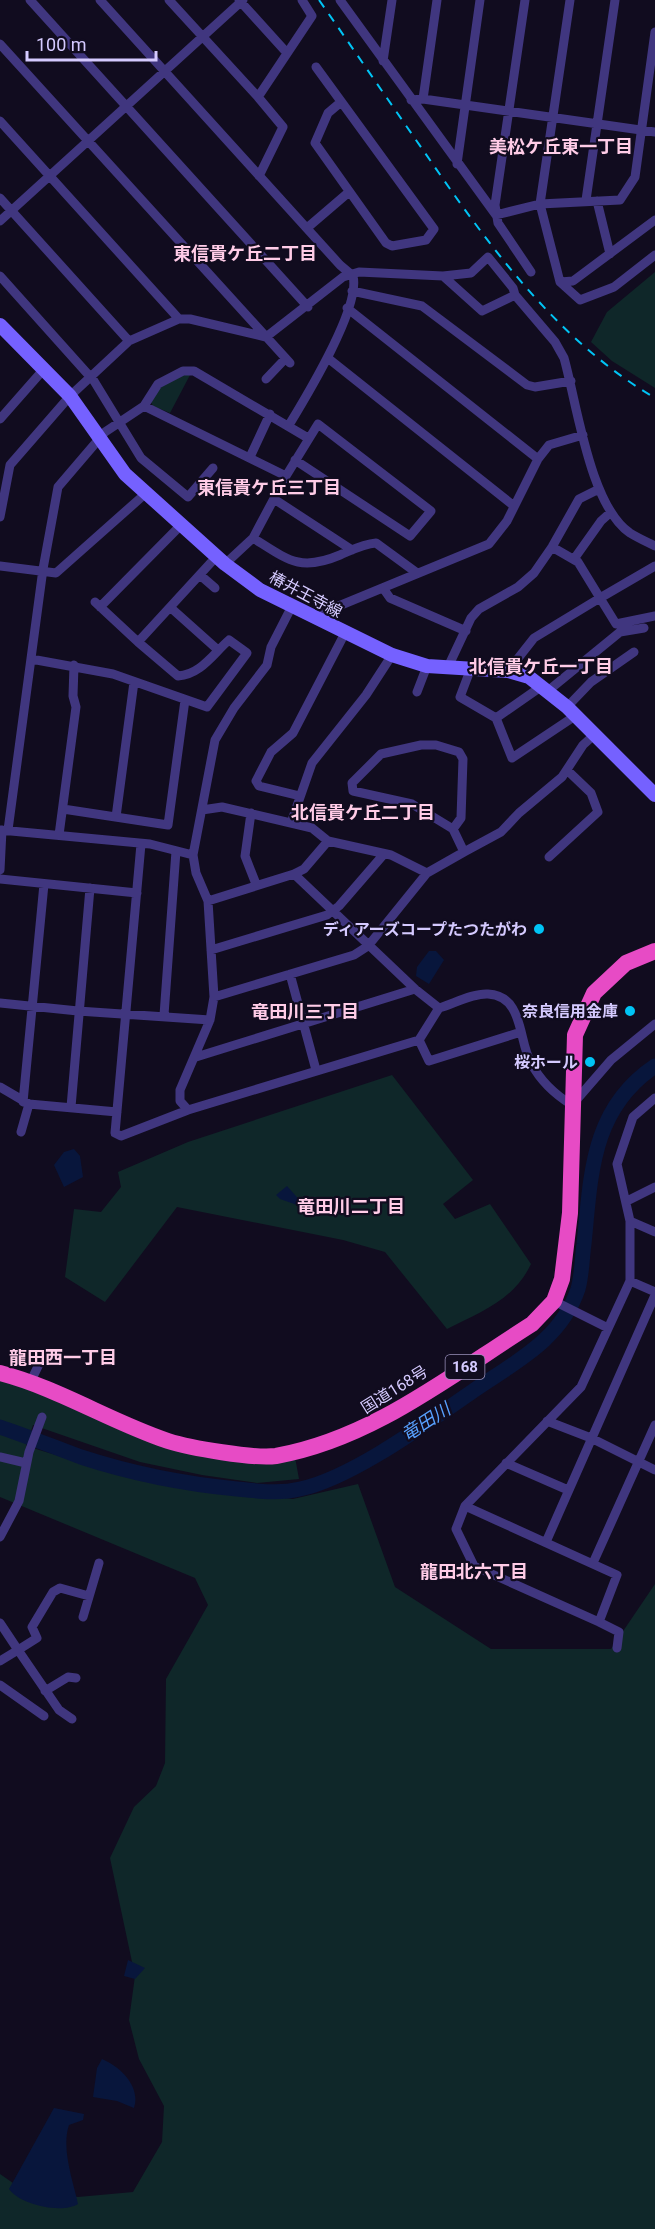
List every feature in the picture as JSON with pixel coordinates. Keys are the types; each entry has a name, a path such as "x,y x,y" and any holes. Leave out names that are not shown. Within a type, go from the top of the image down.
{"highway":[{"name":"国道168号","path":"0,1373 30,1383 168,1440 206,1450 273,1456 328,1442 369,1427 532,1324 558,1304 562,1280 570,1213 575,1035 594,993 626,963 655,951"}],"main road":[{"name":"椿井王寺線","path":"0,325 70,396 100,437 113,460 145,494 220,561 260,590 392,655 427,666 508,671 529,677 546,688 571,711 593,736 655,795"}],"street":[{"path":"30,0 308,307"},
{"path":"100,0 165,74 353,276 352,291 329,359 289,425"},
{"path":"169,0 283,127 259,176"},
{"path":"258,97 312,16 302,0"},
{"path":"340,0 496,215 531,272"},
{"path":"383,61 392,0"},
{"path":"423,99 437,0"},
{"path":"457,164 480,0"},
{"path":"496,215 495,205 525,0"},
{"path":"570,0 540,204 560,282 580,300 614,286 655,255"},
{"path":"586,200 615,0"},
{"path":"0,221 88,140 165,74 241,1 287,53"},
{"path":"496,215 540,204 623,198 635,177 655,32"},
{"path":"0,44 287,361 266,379"},
{"path":"316,67 434,230 426,240 393,246 386,243 315,144 328,113 341,102"},
{"path":"411,100 423,99 655,132"},
{"path":"0,121 178,319"},
{"path":"307,228 349,192"},
{"path":"0,198 129,341"},
{"path":"597,201 610,254"},
{"path":"560,282 573,281 655,220"},
{"path":"0,517 10,465 70,396 129,341 178,319 190,319 266,337 308,307 343,277 353,276 359,272 443,276 471,273 488,257 513,288 515,295 555,342 564,358 598,489 612,512 629,533 655,546"},
{"path":"0,276 90,376 141,458 188,497 213,468"},
{"path":"443,276 482,311 515,295"},
{"path":"352,291 422,306 527,385 535,387 571,381"},
{"path":"347,308 538,459"},
{"path":"329,359 514,506"},
{"path":"0,419 44,369"},
{"path":"0,870 3,830 58,487 100,437 144,406 166,378 183,371 194,370 308,438"},
{"path":"144,406 286,476"},
{"path":"250,457 270,414"},
{"path":"138,642 200,575 253,538 295,460 318,424 431,511 410,536 295,460"},
{"path":"318,619 329,610 489,544 507,521 538,459 549,445 583,435"},
{"path":"448,668 478,609 518,588 534,573 552,548 579,499 598,489"},
{"path":"0,566 56,573 145,494"},
{"path":"274,499 352,550"},
{"path":"574,559 601,521 612,512"},
{"path":"31,659 74,665 134,682 207,707 247,653 229,640 192,675 178,676 97,605 180,526"},
{"path":"253,538 292,561 304,564 320,563 366,543 376,543 417,573"},
{"path":"552,548 574,559 615,624 655,616"},
{"path":"508,671 534,638 655,566"},
{"path":"200,575 215,588"},
{"path":"383,588 390,598 466,631"},
{"path":"188,1110 180,1101 180,1090 210,1020 214,996 208,901 196,873 193,855 214,740 234,708 267,665 271,647 292,606"},
{"path":"171,608 218,650"},
{"path":"496,718 546,688 620,633 644,628"},
{"path":"300,796 260,786 256,781 271,752 293,732 345,633"},
{"path":"471,668 460,697 496,718 512,758 571,711 591,682 634,652"},
{"path":"291,823 312,763 366,695 392,655"},
{"path":"59,835 76,707 73,696 74,665"},
{"path":"417,692 427,666"},
{"path":"116,817 134,682"},
{"path":"63,809 168,825 184,700"},
{"path":"214,996 354,955 368,946 427,873 501,832 567,770 583,745 593,736"},
{"path":"453,830 461,818 463,759 459,752 436,745 421,745 381,754 352,783 353,791 412,804 453,830 464,852"},
{"path":"549,857 598,812 591,793 567,770"},
{"path":"202,810 222,807 312,828 328,841 409,862 427,873"},
{"path":"251,813 245,856 255,884"},
{"path":"3,830 141,844 193,855"},
{"path":"208,901 255,884 294,874 304,868 328,841"},
{"path":"141,844 115,1133 121,1136 188,1110 419,1040 439,1008 487,994 511,1006 518,1017 530,1061 538,1076 551,1092 572,1106 611,1060 655,1024"},
{"path":"164,1015 176,851"},
{"path":"211,950 332,912 384,854"},
{"path":"294,874 368,946 439,1008"},
{"path":"0,879 136,893"},
{"path":"21,1131 26,1103 32,1007 44,884"},
{"path":"71,1107 90,888"},
{"path":"290,974 316,1070"},
{"path":"196,1057 415,989"},
{"path":"0,1003 210,1020"},
{"path":"419,1040 429,1061 521,1032"},
{"path":"0,1087 26,1103 117,1112"},
{"path":"617,1648 620,1632 474,1566 456,1529 465,1506 581,1387 630,1281 630,1221 617,1164 633,1118 655,1098"},
{"path":"627,1201 655,1188"},
{"path":"630,1221 655,1232"},
{"path":"546,1542 655,1294 630,1281"},
{"path":"558,1304 608,1328"},
{"path":"30,1383 41,1360"},
{"path":"0,1537 19,1501 26,1462 42,1417"},
{"path":"547,1421 591,1438 655,1470"},
{"path":"593,1563 655,1425"},
{"path":"0,1457 26,1462"},
{"path":"506,1463 568,1490"},
{"path":"465,1506 617,1575 599,1622"},
{"path":"83,1617 99,1563"},
{"path":"0,1661 37,1638 32,1627 53,1592 60,1588 89,1596"},
{"path":"0,1623 59,1710 72,1719"},
{"path":"45,1691 68,1677 76,1678"},
{"path":"0,1685 44,1716"}],"green space":[{"path":"655,272 655,388 612,361 591,342 607,312"},
{"path":"182,374 190,375 170,413 153,406 151,402 161,386"},
{"path":"392,1075 473,1180 443,1204 455,1219 490,1204 531,1264 515,1287 495,1304 447,1329 385,1252 343,1240 177,1207 105,1302 65,1277 74,1209 101,1212 121,1187 118,1172 188,1142"},
{"path":"0,1377 149,1439 295,1457 299,1479 257,1483 202,1475 140,1462 33,1425 26,1446 139,1480 293,1499 358,1484 395,1587 491,1649 611,1649 655,1584 655,2229 0,2229 0,2174 23,2190 78,2197 133,2192 162,2142 164,2106 139,2059 129,2020 135,1976 110,1858 134,1807 156,1786 165,1763 166,1679 208,1605 195,1578 0,1497"}],"water":[{"path":"429,951 436,951 444,960 429,984 416,976 417,967"},
{"path":"74,1149 80,1156 83,1177 64,1187 54,1165 64,1152"},
{"path":"287,1186 303,1204 300,1206 280,1199 276,1195"},
{"path":"128,1960 145,1968 135,1979 124,1976"},
{"path":"102,2059 122,2072 132,2085 135,2093 134,2108 117,2101 93,2097 97,2068"},
{"path":"54,2108 84,2114 83,2120 69,2125 67,2134 67,2154 78,2204 71,2207 52,2208 31,2203 14,2195 9,2189"}],"waterway":[{"name":"竜田川","path":"0,1427 81,1457 138,1473 252,1491 276,1492 300,1489 321,1483 366,1461 412,1433 520,1359 548,1336 560,1322 578,1289 593,1169 606,1123 618,1102 634,1083 655,1066"}],"railway":[{"path":"319,0 447,185 498,254 555,319 586,348 619,375 655,398"}],"place":[{"name":"ディアーズコープたつたがわ","path":"539,929"},
{"name":"奈良信用金庫","path":"630,1011"},
{"name":"桜ホール","path":"590,1062"}],"district":[{"name":"美松ケ丘東一丁目","path":"561,147"},
{"name":"東信貴ケ丘二丁目","path":"245,254"},
{"name":"東信貴ケ丘三丁目","path":"269,488"},
{"name":"北信貴ケ丘一丁目","path":"541,667"},
{"name":"北信貴ケ丘二丁目","path":"363,813"},
{"name":"竜田川三丁目","path":"305,1012"},
{"name":"竜田川二丁目","path":"351,1207"},
{"name":"龍田西一丁目","path":"63,1358"},
{"name":"龍田北六丁目","path":"474,1572"}]}
